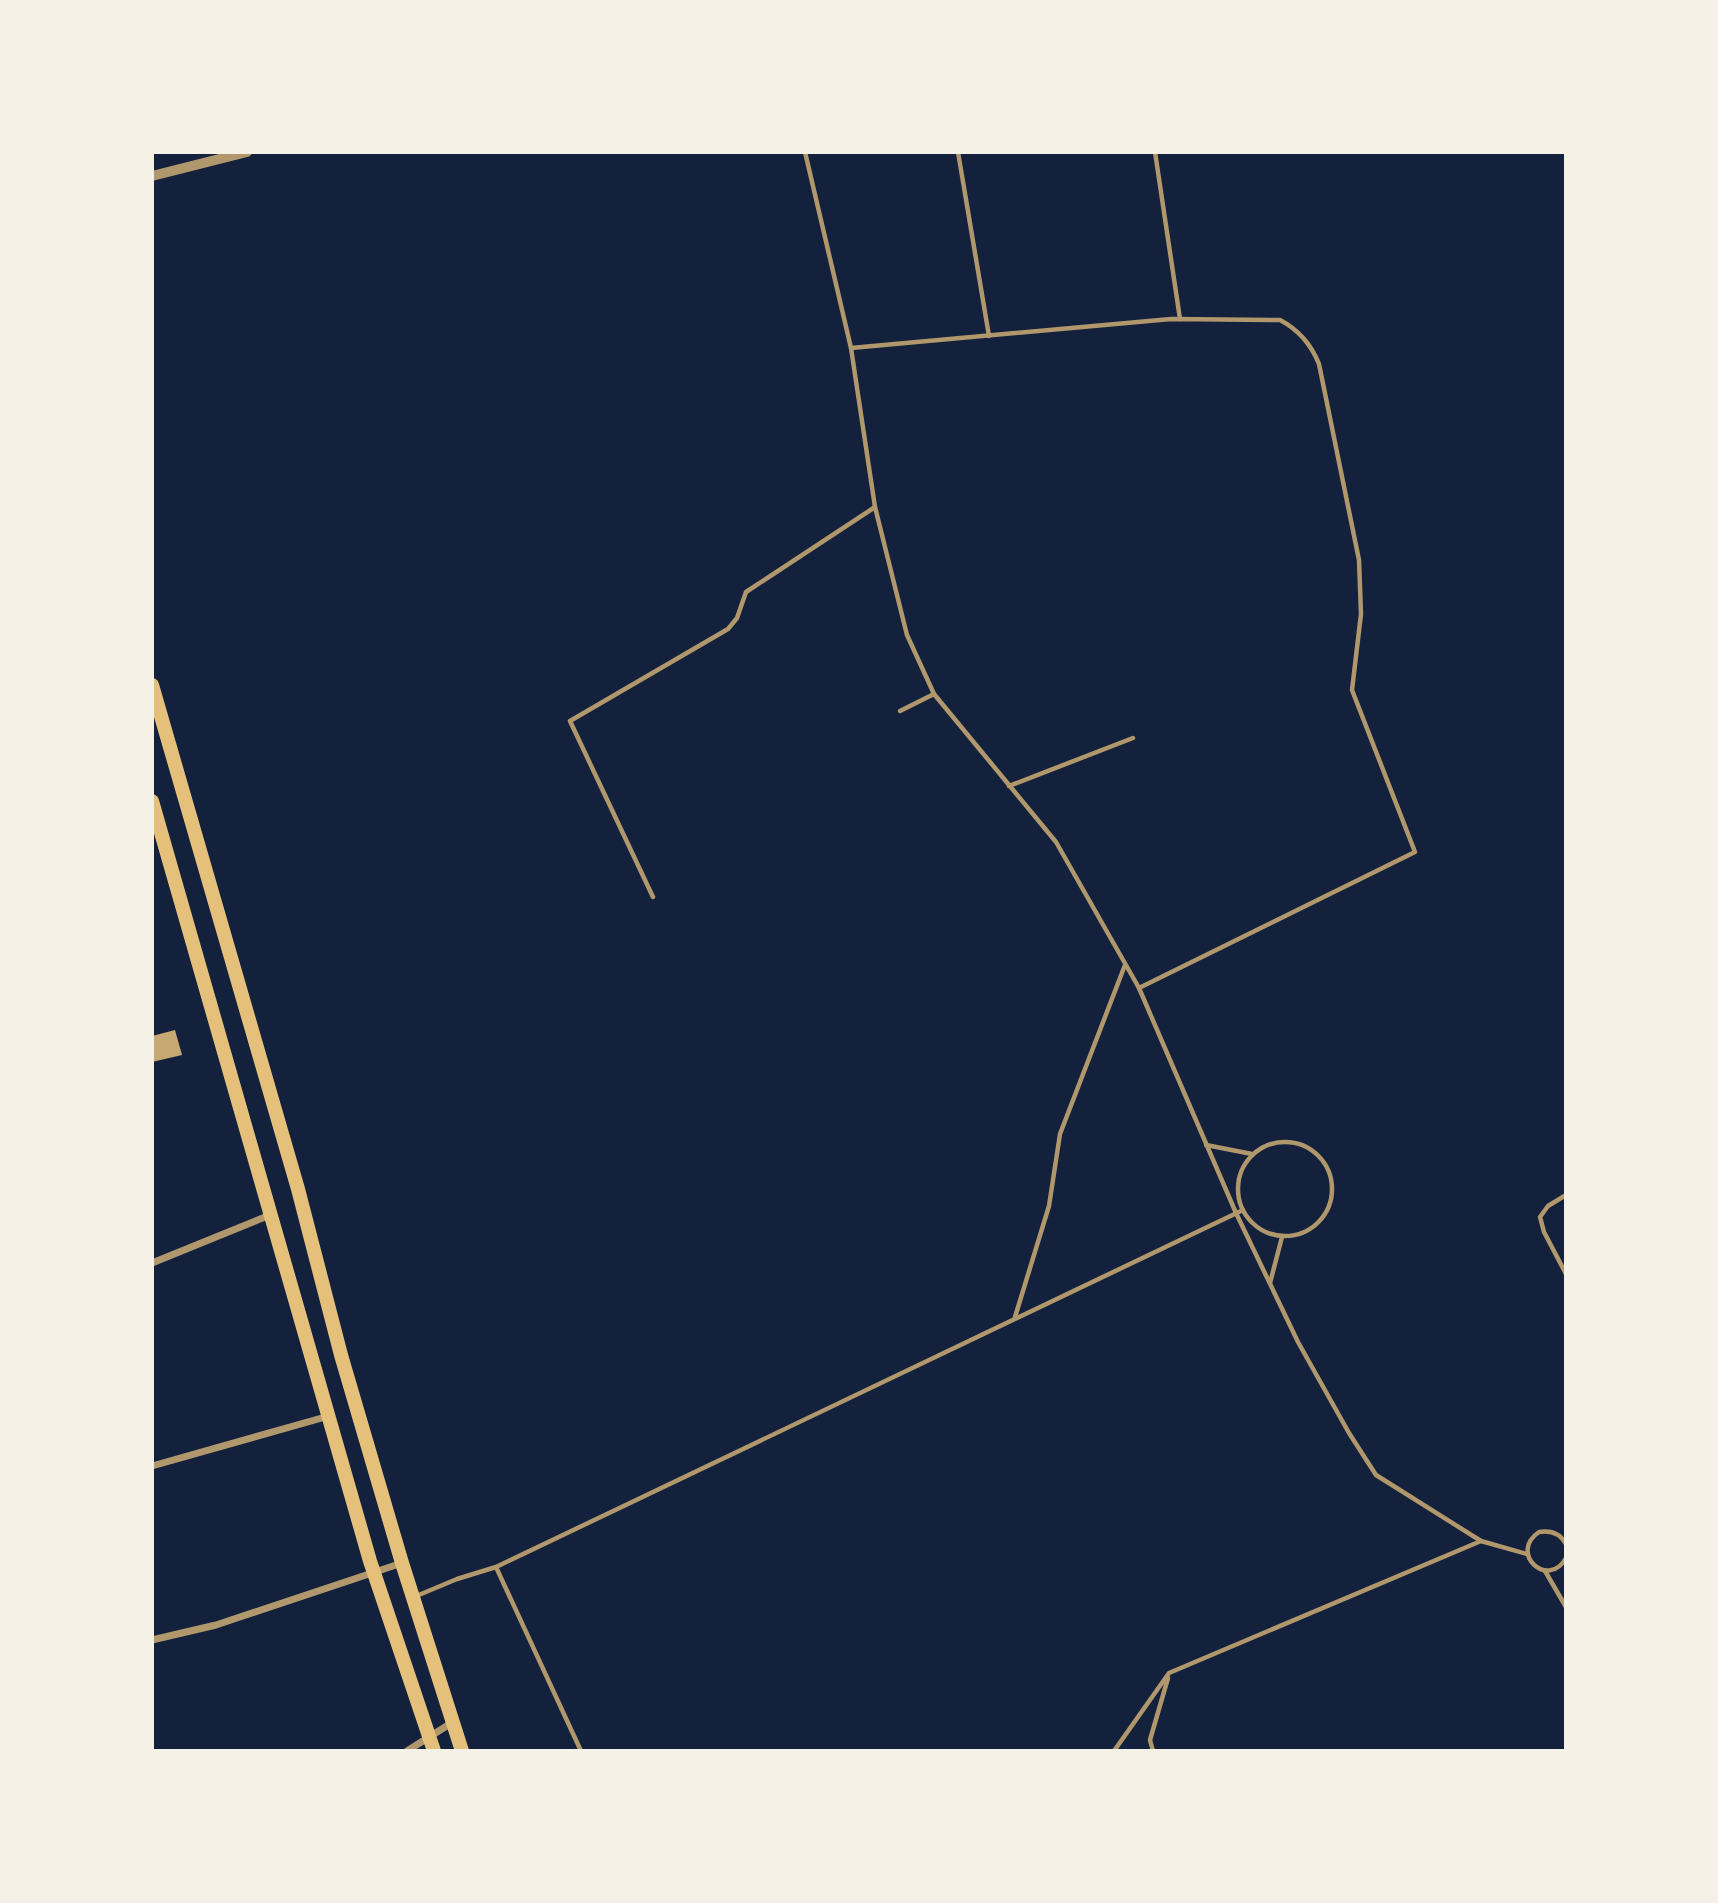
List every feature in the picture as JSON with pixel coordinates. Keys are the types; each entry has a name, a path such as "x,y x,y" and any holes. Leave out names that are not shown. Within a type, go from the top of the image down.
{"main road":[{"path":"152,685 295,1177 341,1355 402,1563 462,1751"},
{"path":"152,801 373,1571 432,1744"}],"street":[{"path":"152,176 247,152"},
{"path":"152,1263 271,1215"},
{"path":"152,1466 329,1416"},
{"path":"152,1640 216,1625 402,1563"},
{"path":"407,1751 432,1744 454,1721"}],"lane":[{"path":"805,152 851,348 876,507 907,635 934,694 1056,842 1139,988 1236,1213 1298,1342 1376,1475 1481,1541 1527,1554 1534,1565 1545,1571 1566,1607"},
{"path":"958,152 989,336"},
{"path":"1156,152 1180,319"},
{"path":"851,348 1180,319 1280,320 1292,326 1311,346 1319,364 1359,560 1361,614 1352,691 1415,852 1139,988"},
{"path":"653,897 570,721 728,629 737,618 746,592 876,507"},
{"path":"900,710 934,694"},
{"path":"1009,786 1133,738"},
{"path":"1015,1318 1049,1206 1060,1134 1125,964"},
{"path":"1282,1142 1298,1144 1313,1151 1325,1163 1331,1178 1329,1208 1322,1220 1310,1230 1297,1236 1268,1234 1255,1226 1243,1210 1238,1184 1242,1168 1252,1154 1266,1146 1282,1142"},
{"path":"1206,1146 1252,1154"},
{"path":"1566,1195 1548,1206 1540,1217 1544,1232 1566,1273"},
{"path":"413,1597 496,1567 1243,1210"},
{"path":"1270,1284 1282,1237"},
{"path":"1527,1554 1530,1541 1539,1532 1553,1531 1565,1540"},
{"path":"1114,1751 1169,1673 1481,1541"},
{"path":"1545,1571 1558,1568 1566,1558"},
{"path":"496,1567 581,1751"},
{"path":"1153,1751 1150,1740 1169,1673"}],"building":[{"path":"175,1030 182,1055 152,1062 152,1036"}]}
